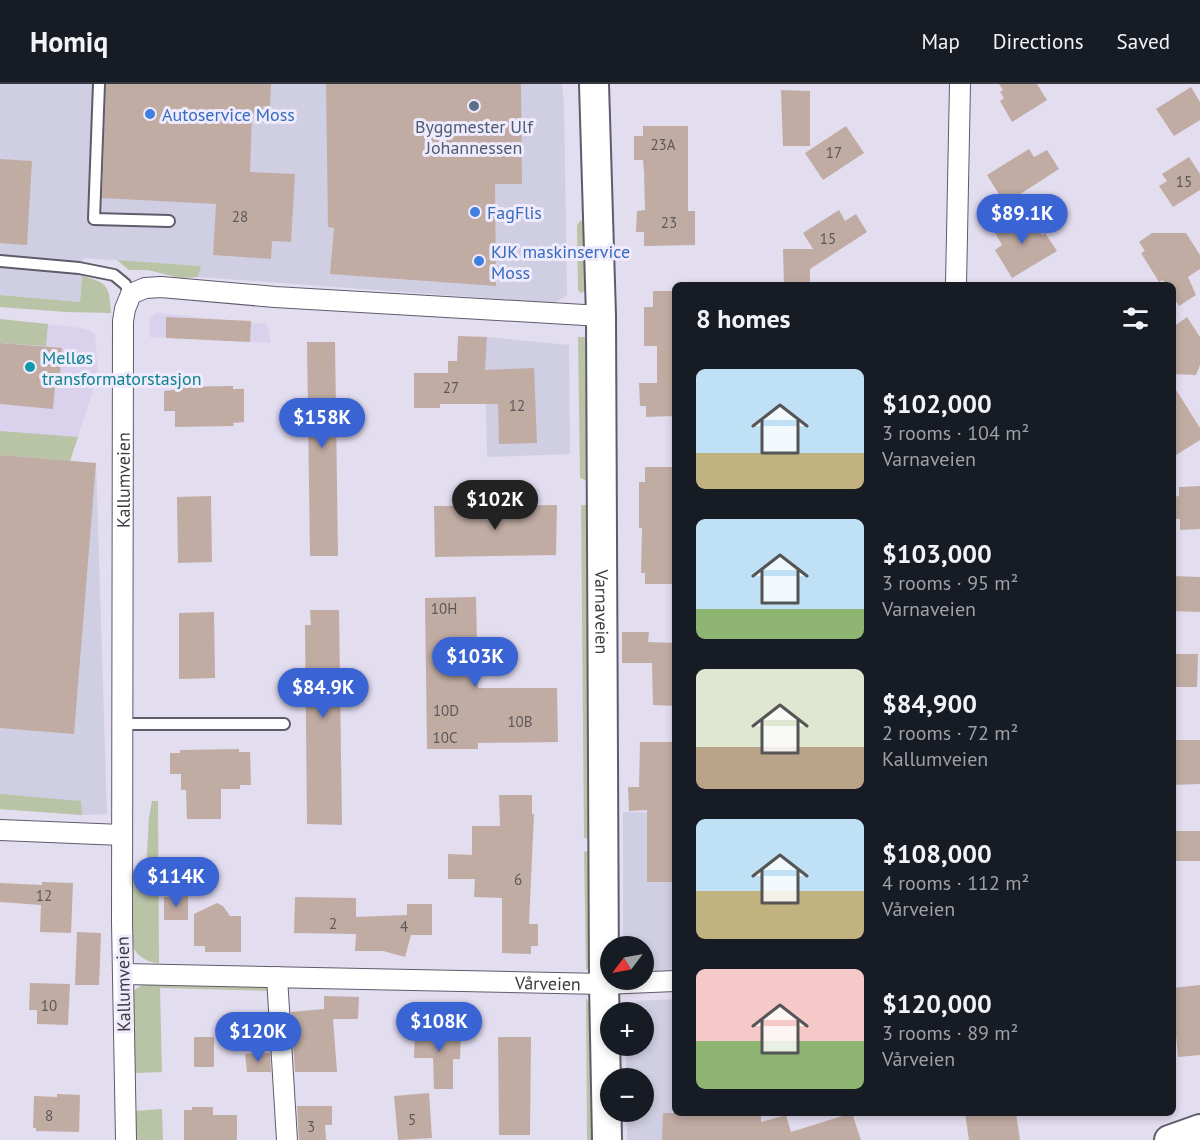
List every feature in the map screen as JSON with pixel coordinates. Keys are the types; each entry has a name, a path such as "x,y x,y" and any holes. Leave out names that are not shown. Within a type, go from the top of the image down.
{"street":[{"name":"Varnaveien","path":"594,84 601,316 604,936"},
{"path":"956,282 960,84"},
{"path":"131,294 145,288 161,287 275,297 601,316"},
{"name":"Kallumveien","path":"126,1140 122,835 123,321 131,294"},
{"path":"0,830 122,835"},
{"name":"Vårveien","path":"124,974 600,984"},
{"path":"277,976 287,1140"},
{"name":"Vårveien","path":"654,982 672,981"},
{"name":"Varnaveien","path":"604,990 607,1140"},
{"path":"1169,1140 1200,1129"}],"lane":[{"path":"99,84 94,219 169,221"},
{"path":"0,261 79,268 114,275 125,284 131,294"},
{"path":"122,724 242,722 284,724"}],"shaded area":[{"path":"0,84 562,84 567,295 554,303 198,277 200,266 83,258 80,302 0,295"},
{"path":"156,313 267,324 271,343 149,337 150,319"},
{"path":"0,319 81,328 95,334 98,375 70,461 0,455"},
{"path":"487,337 569,345 570,454 487,457 485,362"},
{"path":"0,456 96,463 107,814 82,815 0,809"},
{"path":"623,812 672,813 672,970 654,971 654,936 623,936"},
{"path":"672,999 672,1116 761,1116 767,1140 627,1140 627,1122 654,1122 654,1068 626,1068 626,1056 654,1056 654,1002 634,1002"}],"green space":[{"path":"581,220 584,224 586,290 581,293 578,290 577,225"},
{"path":"117,260 201,266 198,277 180,278 148,270 129,270"},
{"path":"82,276 98,281 106,287 111,313 0,307 0,295 80,302"},
{"path":"0,319 48,324 46,346 0,343"},
{"path":"578,337 585,337 588,341 589,476 587,481 580,478"},
{"path":"0,431 78,437 70,461 0,455"},
{"path":"581,505 587,505 590,513 593,836 589,839 584,838"},
{"path":"0,794 81,801 82,815 0,809"},
{"path":"152,801 158,801 159,963 154,963 138,954 132,946 130,925 132,870 146,870"},
{"path":"584,852 592,854 590,968 586,970"},
{"path":"146,982 267,986 271,991 160,988 162,1072 135,1073 132,992"},
{"path":"586,998 592,1009 594,1140 587,1140"},
{"path":"162,1109 163,1140 135,1140 134,1111"}],"building":[{"path":"106,84 271,84 270,107 263,106 263,114 252,114 250,172 295,174 291,242 272,241 271,259 213,255 216,204 102,198"},
{"path":"326,84 521,84 522,184 495,184 496,286 330,274 334,228 328,227"},
{"path":"999,84 1037,84 1047,100 1012,122 1000,101 1004,98"},
{"path":"1191,87 1200,102 1200,120 1174,136 1156,109"},
{"path":"781,90 810,91 810,146 783,146"},
{"path":"643,126 688,126 688,211 695,211 695,245 644,246 644,232 636,232 637,211 645,210 643,160 634,160 634,136 643,136"},
{"path":"846,126 864,153 823,180 805,153"},
{"path":"1029,149 1034,157 1047,150 1059,169 1005,204 987,175"},
{"path":"1189,157 1200,174 1200,190 1173,207 1159,186 1167,181 1162,174"},
{"path":"0,159 32,161 27,245 0,243"},
{"path":"839,210 845,221 856,214 867,232 810,269 810,282 784,282 783,249 813,249 803,233"},
{"path":"1027,211 1042,235 1045,233 1057,251 1012,278 995,250 1002,245 994,231"},
{"path":"1152,233 1186,233 1200,255 1200,269 1188,277 1196,295 1179,306 1176,301 1176,282 1163,280 1159,282 1141,253 1145,251 1139,242"},
{"path":"653,291 672,291 672,416 646,417 646,406 640,406 639,383 657,383 657,346 644,346 644,307 653,307"},
{"path":"166,317 251,321 250,342 166,338"},
{"path":"1187,317 1200,337 1200,365 1196,375 1176,374 1176,325"},
{"path":"458,336 487,337 485,370 534,368 537,443 499,444 498,404 440,404 440,408 414,408 414,373 448,373 448,361 457,361"},
{"path":"307,342 335,342 338,556 310,556"},
{"name":"Melløs transformatorstasjon","path":"0,343 62,348 59,386 55,385 53,409 0,404"},
{"path":"233,386 233,389 244,389 244,422 233,423 234,426 175,427 175,411 164,411 164,391 174,390 174,387"},
{"path":"1176,390 1200,428 1200,440 1176,455"},
{"path":"0,455 96,463 74,734 0,728"},
{"path":"645,467 672,467 672,584 645,584 645,573 641,573 642,528 639,528 639,482 645,482"},
{"path":"1200,486 1200,529 1180,530 1180,519 1176,519 1176,496 1179,496 1179,487"},
{"path":"211,496 212,562 178,563 177,497"},
{"path":"557,505 556,555 435,557 434,506"},
{"path":"1176,576 1200,577 1200,612 1176,611"},
{"path":"476,597 478,688 557,688 558,742 478,743 478,749 427,749 425,598"},
{"path":"310,610 339,610 342,825 307,824 305,625 311,625"},
{"path":"214,612 215,678 179,679 179,613"},
{"path":"622,632 649,632 648,642 672,643 672,706 653,705 652,663 622,663"},
{"path":"1176,654 1198,654 1197,687 1176,687"},
{"path":"1176,740 1200,740 1200,784 1176,785"},
{"path":"640,742 672,742 672,882 647,882 647,810 629,811 628,787 639,787"},
{"path":"239,749 239,752 250,752 251,785 240,785 240,789 221,789 221,819 187,819 186,790 181,790 181,774 170,774 170,753 180,753 180,750"},
{"path":"499,795 532,795 532,814 534,814 529,924 538,924 538,946 531,946 531,954 502,953 502,898 474,897 475,879 448,879 448,854 472,855 472,826 500,826"},
{"path":"1176,831 1200,831 1200,861 1176,861"},
{"path":"42,882 73,883 71,933 40,932 41,905 0,902 0,883 42,885"},
{"path":"188,896 188,920 164,920 164,897"},
{"path":"295,897 356,898 356,917 407,915 407,904 432,904 432,935 411,935 405,957 383,951 355,951 356,934 294,933"},
{"path":"217,903 223,906 230,916 241,916 241,952 205,952 205,946 194,946 194,914"},
{"path":"77,932 101,933 99,985 75,985"},
{"path":"30,983 70,984 68,1025 37,1024 37,1010 29,1010"},
{"path":"1200,985 1200,1055 1178,1057 1176,988"},
{"path":"324,996 359,997 358,1019 333,1019 337,1072 295,1072 291,1012 324,1009"},
{"path":"415,1029 461,1030 460,1059 453,1059 453,1089 434,1089 433,1058 414,1058"},
{"path":"194,1037 214,1037 214,1067 194,1067"},
{"path":"498,1037 531,1037 530,1135 499,1135"},
{"path":"270,1053 271,1072 247,1072 245,1054"},
{"path":"429,1093 432,1138 398,1140 394,1096"},
{"path":"57,1094 80,1095 79,1132 36,1131 36,1128 33,1128 34,1096 57,1097"},
{"path":"297,1106 332,1106 332,1125 325,1125 326,1140 299,1140"},
{"path":"192,1107 213,1107 213,1115 237,1115 237,1140 184,1140 184,1110 192,1110"},
{"path":"663,1113 672,1113 672,1116 761,1116 761,1122 786,1116 791,1132 842,1116 853,1116 861,1140 662,1140"},
{"path":"965,1116 1016,1116 1020,1140 969,1140"}],"place":[{"name":"Byggmester Ulf Johannessen","path":"474,106"},
{"name":"Autoservice Moss","path":"150,114"},
{"name":"FagFlis","path":"475,212"},
{"name":"KJK maskinservice Moss","path":"479,261"},
{"name":"Melløs transformatorstasjon","path":"30,367"}]}
